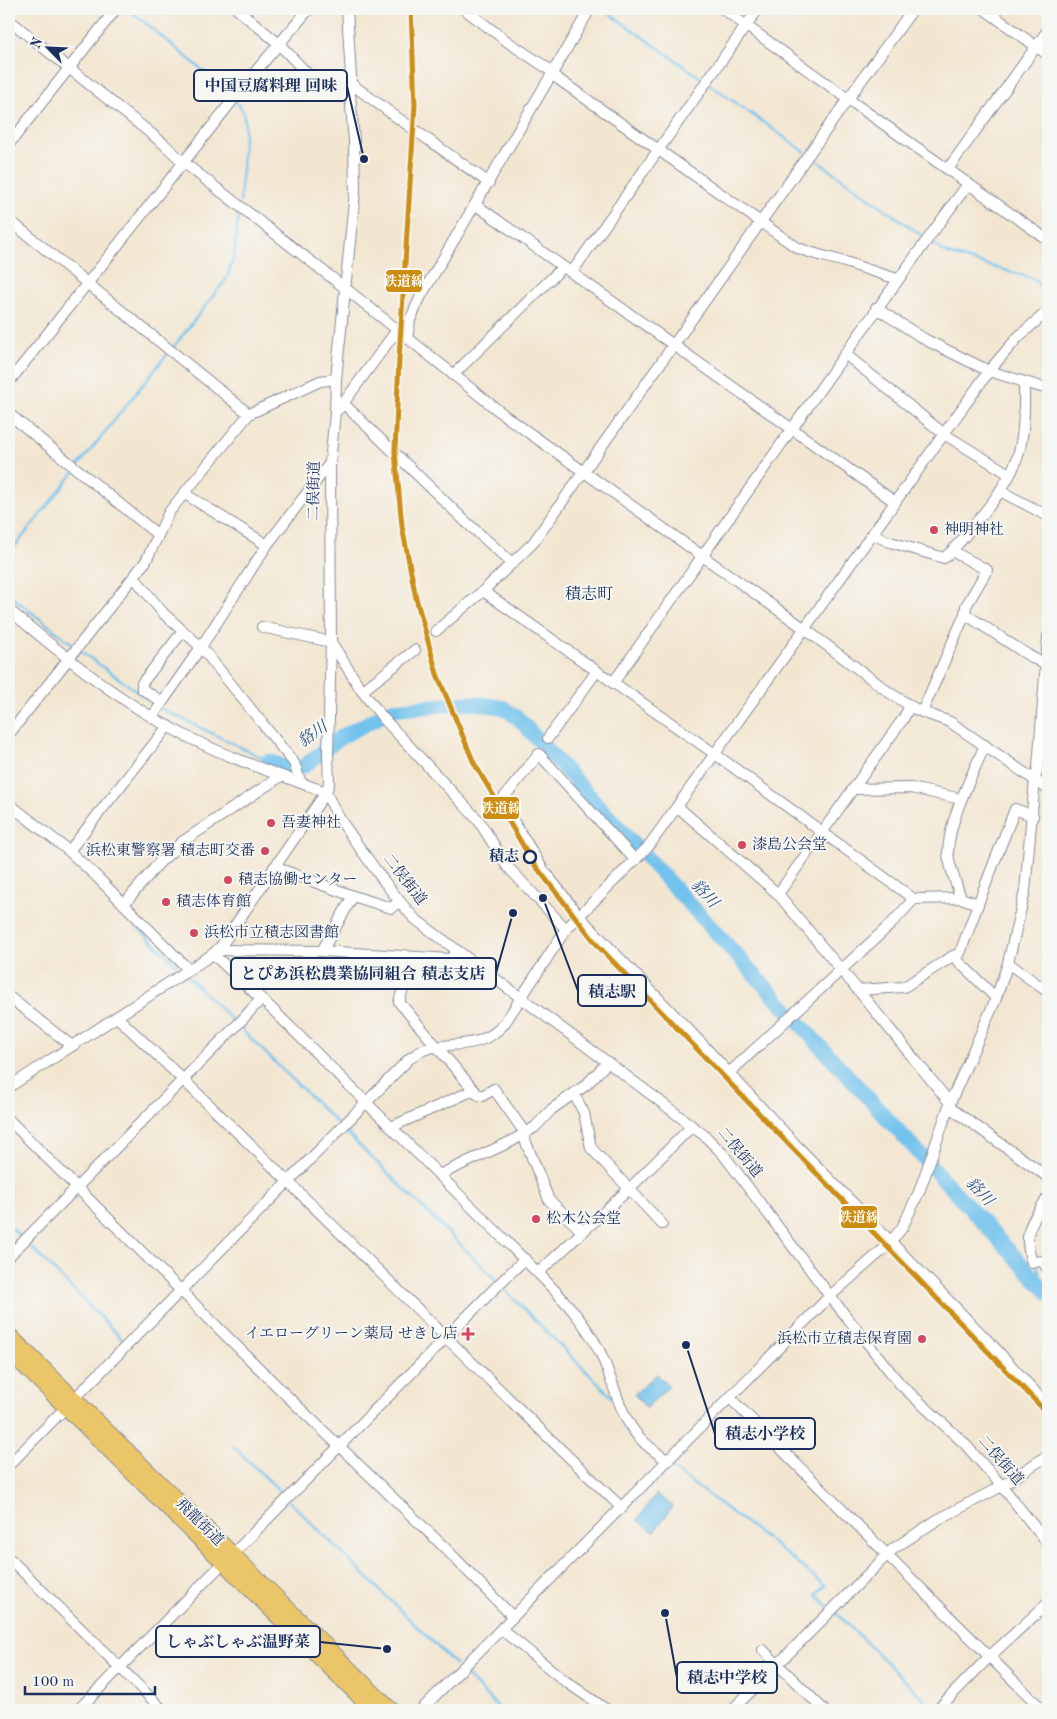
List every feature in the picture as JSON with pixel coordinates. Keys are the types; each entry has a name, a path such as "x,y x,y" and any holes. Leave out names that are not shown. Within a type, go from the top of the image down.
{"highway":[{"name":"飛龍街道","path":"9,1334 70,1403 228,1559 373,1710"},
{"name":"飛龍街道","path":"9,1351 70,1403"},
{"name":"飛龍街道","path":"228,1559 391,1710"}],"street":[{"path":"9,144 116,9"},
{"path":"237,9 278,43 321,88 349,82 489,183"},
{"path":"9,382 278,43 309,9"},
{"name":"二俣街道","path":"347,9 355,192 336,379 330,463 331,642 328,738 330,784 326,792 331,804 343,824 399,902 415,919 692,1126 723,1154 830,1296 900,1384 964,1443 1002,1486 1048,1544"},
{"path":"464,9 658,150 796,247 898,279"},
{"path":"407,338 410,320 421,296 590,9"},
{"path":"723,9 1048,240"},
{"path":"453,375 567,270 658,150 758,9"},
{"path":"436,631 483,591 533,543 913,9"},
{"path":"984,9 1048,55"},
{"path":"9,20 184,162 504,416 805,629 890,693 922,712 950,722 1048,789"},
{"path":"948,170 1048,30"},
{"path":"613,682 703,557 876,308 968,184"},
{"path":"476,205 895,502"},
{"path":"9,220 249,414"},
{"path":"876,308 926,340 989,371 1048,389"},
{"path":"9,1465 409,1059 425,1050 481,1041 495,1033 504,1024 566,929 648,847 678,807 989,371 1018,337 1048,311"},
{"path":"335,413 344,404 397,330"},
{"path":"844,354 944,434 1009,474"},
{"path":"9,734 146,561 169,512 249,414 320,381 336,379"},
{"path":"873,534 887,541 944,558 952,551 1000,490 1019,453 1023,430 1024,382"},
{"path":"344,404 465,521 512,563"},
{"path":"9,414 158,535"},
{"path":"157,708 268,544 330,463"},
{"path":"1000,490 1048,516"},
{"path":"185,494 268,544"},
{"path":"922,712 965,614 966,606 987,570 952,551"},
{"path":"134,577 163,613 200,647 294,763 299,779"},
{"path":"483,591 716,754 914,899 960,898 978,904"},
{"path":"9,610 71,656 110,691 157,708"},
{"path":"965,614 1046,665"},
{"path":"262,627 331,642 362,691 381,715 479,821 507,866 566,929"},
{"path":"9,1087 215,952 326,792 299,779 281,776 245,762 168,726 142,689 142,683 183,631"},
{"path":"421,1710 830,1296 890,1242 902,1228 926,1172 949,1105 996,998 1008,963 1024,891 1047,678 1048,636"},
{"path":"362,691 415,650"},
{"path":"548,738 597,671"},
{"path":"778,894 910,706"},
{"path":"68,851 168,726"},
{"path":"960,898 948,854 961,799 985,745"},
{"path":"635,860 539,754 501,801 542,868 579,916 890,1242 995,1348 1048,1406"},
{"path":"1038,768 1048,754"},
{"path":"124,904 160,863 182,842 281,776"},
{"path":"853,789 911,788 961,799"},
{"path":"9,804 68,851 124,904 185,973"},
{"path":"678,807 778,894 858,990 949,1105 1048,1177"},
{"path":"858,990 904,987 960,953 1015,809 1033,816"},
{"path":"274,867 392,908 399,902"},
{"path":"322,952 353,896"},
{"path":"728,1073 842,971 914,899"},
{"path":"215,952 322,952 405,955 450,959 457,951"},
{"path":"215,952 525,1259 567,1303 584,1324 599,1351 624,1413 634,1431 648,1446 668,1460"},
{"path":"405,955 404,985 399,1002 474,1090 482,1096 494,1089 523,1130 523,1135 549,1200 583,1232"},
{"path":"953,956 996,998"},
{"path":"1008,963 1048,992"},
{"path":"9,997 72,1046"},
{"path":"9,1256 261,999"},
{"path":"117,1017 183,1079 622,1508"},
{"path":"439,1175 523,1135 535,1127 552,1109 586,1085 607,1063"},
{"path":"391,1127 474,1090"},
{"path":"574,1094 584,1113 591,1148 662,1224"},
{"path":"9,1120 180,1291 442,1545 513,1617"},
{"path":"538,1272 629,1189 692,1126"},
{"path":"1048,1197 1029,1226 1027,1238 1036,1262 1044,1263 1048,1270"},
{"path":"78,1710 525,1259"},
{"path":"730,1398 1044,1710"},
{"path":"732,1710 886,1555 937,1520 1002,1486 1048,1454"},
{"path":"9,1558 163,1710"},
{"path":"937,1710 989,1657 1048,1603"},
{"path":"501,1629 565,1681 607,1710"},
{"path":"763,1650 824,1710"}],"water":[{"path":"657,1374 669,1386 646,1408 634,1394"},
{"path":"656,1494 673,1506 654,1532 637,1520"}],"waterway":[{"path":"128,9 232,96"},
{"path":"603,9 704,80"},
{"path":"709,84 805,152"},
{"path":"235,100 243,111 245,122 240,202"},
{"path":"812,157 924,237"},
{"path":"172,349 227,278 234,256 239,210"},
{"path":"933,244 948,254 1035,279 1048,298"},
{"path":"78,466 168,353"},
{"path":"9,554 75,471"},
{"path":"9,595 75,646"},
{"path":"79,650 156,705"},
{"name":"貉川","path":"269,761 293,770 304,766 341,737 392,710 466,703 504,708 519,719 1048,1293"},
{"path":"160,708 269,761"},
{"path":"122,912 182,970"},
{"path":"185,974 235,1023"},
{"path":"239,1027 340,1126"},
{"path":"344,1130 497,1281"},
{"path":"9,1225 22,1238"},
{"path":"26,1242 122,1339"},
{"path":"1037,1265 1045,1290"},
{"path":"500,1285 613,1398"},
{"path":"617,1410 622,1423 630,1435 639,1446 651,1454"},
{"path":"234,1447 285,1496"},
{"path":"673,1469 770,1541 825,1586 816,1594 828,1607"},
{"path":"289,1501 456,1665"},
{"path":"836,1613 934,1709"},
{"path":"467,1676 501,1710"}],"transit line":[{"name":"鉄道線","path":"411,9 415,105 395,452 402,526 416,598 437,674 474,763 534,864 598,946 1048,1414"}],"place":[{"name":"中国豆腐料理 回味","path":"364,159"},
{"name":"神明神社","path":"934,530"},
{"name":"吾妻神社","path":"271,823"},
{"name":"漆島公会堂","path":"742,845"},
{"name":"浜松東警察署 積志町交番","path":"265,851"},
{"name":"積志","path":"530,857"},
{"name":"積志協働センター","path":"228,880"},
{"name":"積志駅","path":"543,898"},
{"name":"積志体育館","path":"166,902"},
{"name":"とぴあ浜松農業協同組合 積志支店","path":"513,913"},
{"name":"浜松市立積志図書館","path":"194,933"},
{"name":"松木公会堂","path":"536,1219"},
{"name":"イエローグリーン薬局 せきし店","path":"468,1334"},
{"name":"浜松市立積志保育園","path":"922,1339"},
{"name":"積志小学校","path":"686,1345"},
{"name":"積志中学校","path":"665,1613"},
{"name":"しゃぶしゃぶ温野菜","path":"387,1649"}],"district":[{"name":"積志町","path":"589,595"}]}
